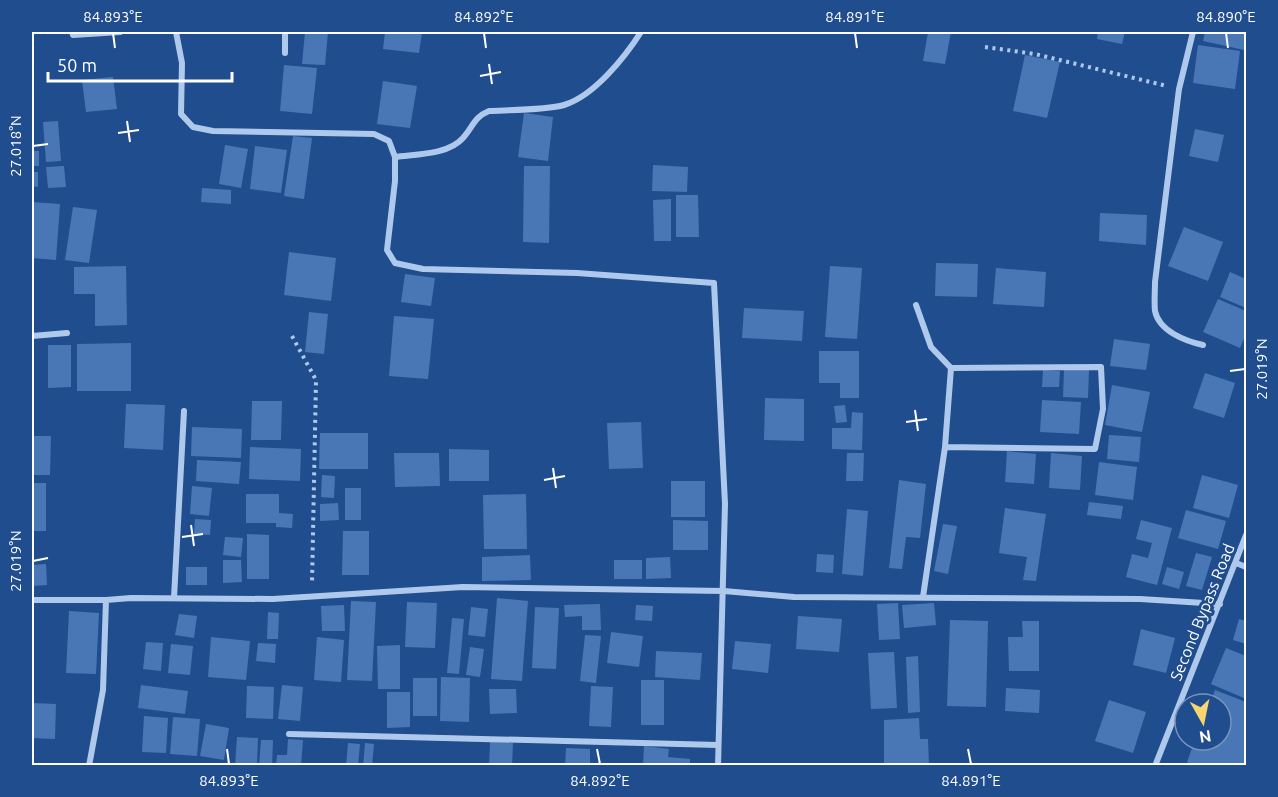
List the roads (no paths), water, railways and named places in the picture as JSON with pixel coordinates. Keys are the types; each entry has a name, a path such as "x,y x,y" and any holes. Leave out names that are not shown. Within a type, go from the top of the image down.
{"street":[{"path":"72,32 73,35 120,32"},
{"path":"176,32 182,63 181,114 193,127 213,131 374,134 389,141 395,157 395,181 387,250 395,263 423,269 577,273 714,283 725,504 718,765"},
{"path":"285,32 285,53"},
{"path":"395,157 439,151 453,146 463,139 480,115 489,111 563,106 581,98 628,51 641,32"},
{"path":"1193,32 1179,89 1155,282 1155,313 1167,330 1188,341 1203,345"},
{"path":"916,305 931,347 951,368 1101,367 1103,409 1095,448 945,447"},
{"path":"32,336 67,333"},
{"path":"923,597 945,447 951,368"},
{"path":"174,598 184,411"},
{"name":"Second Bypass Road","path":"1155,765 1246,535"},
{"path":"1236,563 1246,567"},
{"path":"32,600 106,600 131,597 273,599 464,587 724,591 794,597 1140,599 1220,603"},
{"path":"89,765 103,690 106,600"},
{"path":"289,734 718,745"}]}
